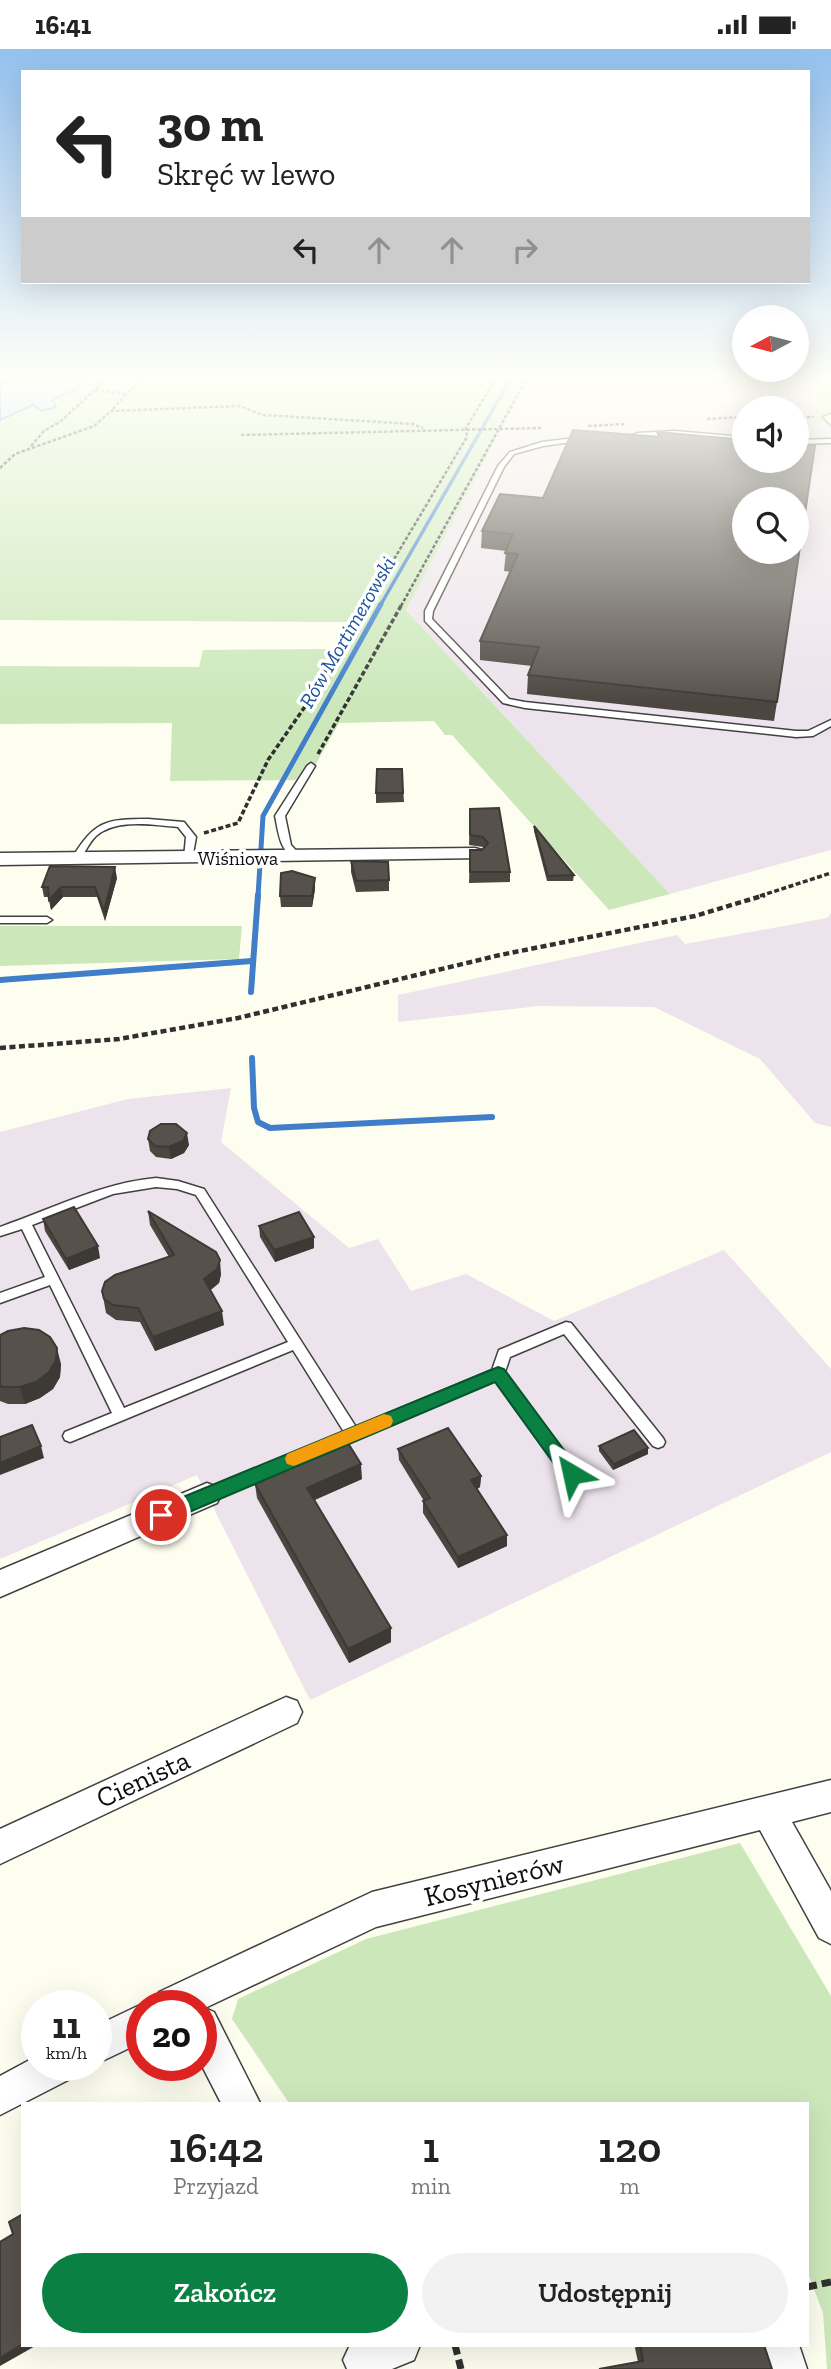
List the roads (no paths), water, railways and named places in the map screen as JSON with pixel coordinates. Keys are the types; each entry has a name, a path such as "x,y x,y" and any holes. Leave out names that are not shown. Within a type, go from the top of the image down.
{"street":[{"name":"Wiśniowa","path":"0,859 475,854"},
{"path":"0,1584 207,1495"},
{"name":"Cienista","path":"0,1847 286,1712"},
{"name":"Kosynierów","path":"217,1993 372,1910 831,1795"},
{"path":"768,1811 831,1926"},
{"path":"217,2060 240,2102"},
{"path":"0,2096 29,2081"},
{"path":"779,2347 786,2369"}],"lane":[{"path":"490,486 429,611 428,619 506,701 796,734 810,734 831,723"},
{"path":"297,857 286,846 280,816 311,766"},
{"path":"77,858 94,833 110,825 181,824 191,837 190,858"},
{"path":"0,920 47,920"},
{"path":"0,1232 130,1184 150,1182 186,1185 200,1192 353,1434"},
{"path":"25,1223 121,1416"},
{"path":"0,1298 53,1279"},
{"path":"207,1495 498,1373 504,1354 566,1327 658,1442"},
{"path":"70,1436 295,1344"},
{"path":"498,1373 572,1474"}],"waterway":[{"name":"Rów Mortimerowski","path":"380,606 449,486"},
{"name":"Rów Mortimerowski","path":"258,896 263,816 381,604"},
{"path":"251,992 258,895"},
{"name":"Rów Mortimerowski","path":"0,980 252,961"},
{"path":"252,1058 254,1108 258,1122 270,1128 492,1117"}]}
